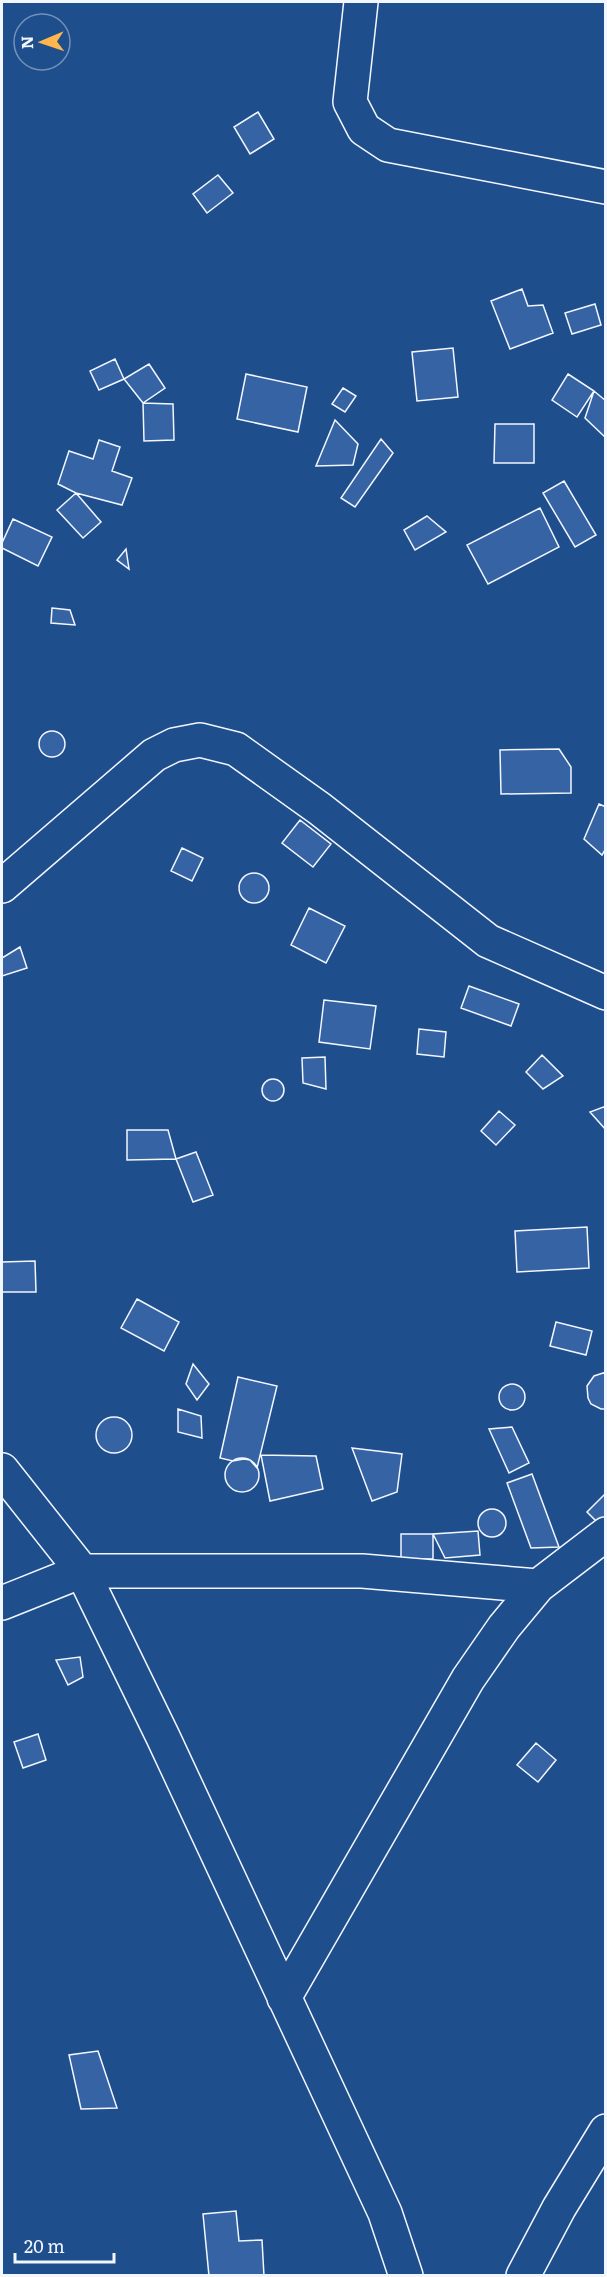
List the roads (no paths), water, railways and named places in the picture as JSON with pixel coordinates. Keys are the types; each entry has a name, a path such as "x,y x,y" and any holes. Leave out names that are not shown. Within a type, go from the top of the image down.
{"street":[{"path":"361,2 350,102 364,129 388,145 606,187"},
{"path":"2,886 154,755 174,745 200,740 236,749 320,809 489,942 606,993"},
{"path":"2,1470 82,1571 163,1737 385,2213 406,2276"},
{"path":"284,1998 468,1679 504,1627 538,1586 606,1534"},
{"path":"2,1603 82,1571 362,1571 538,1586"},
{"path":"524,2276 559,2208 606,2132"}]}
